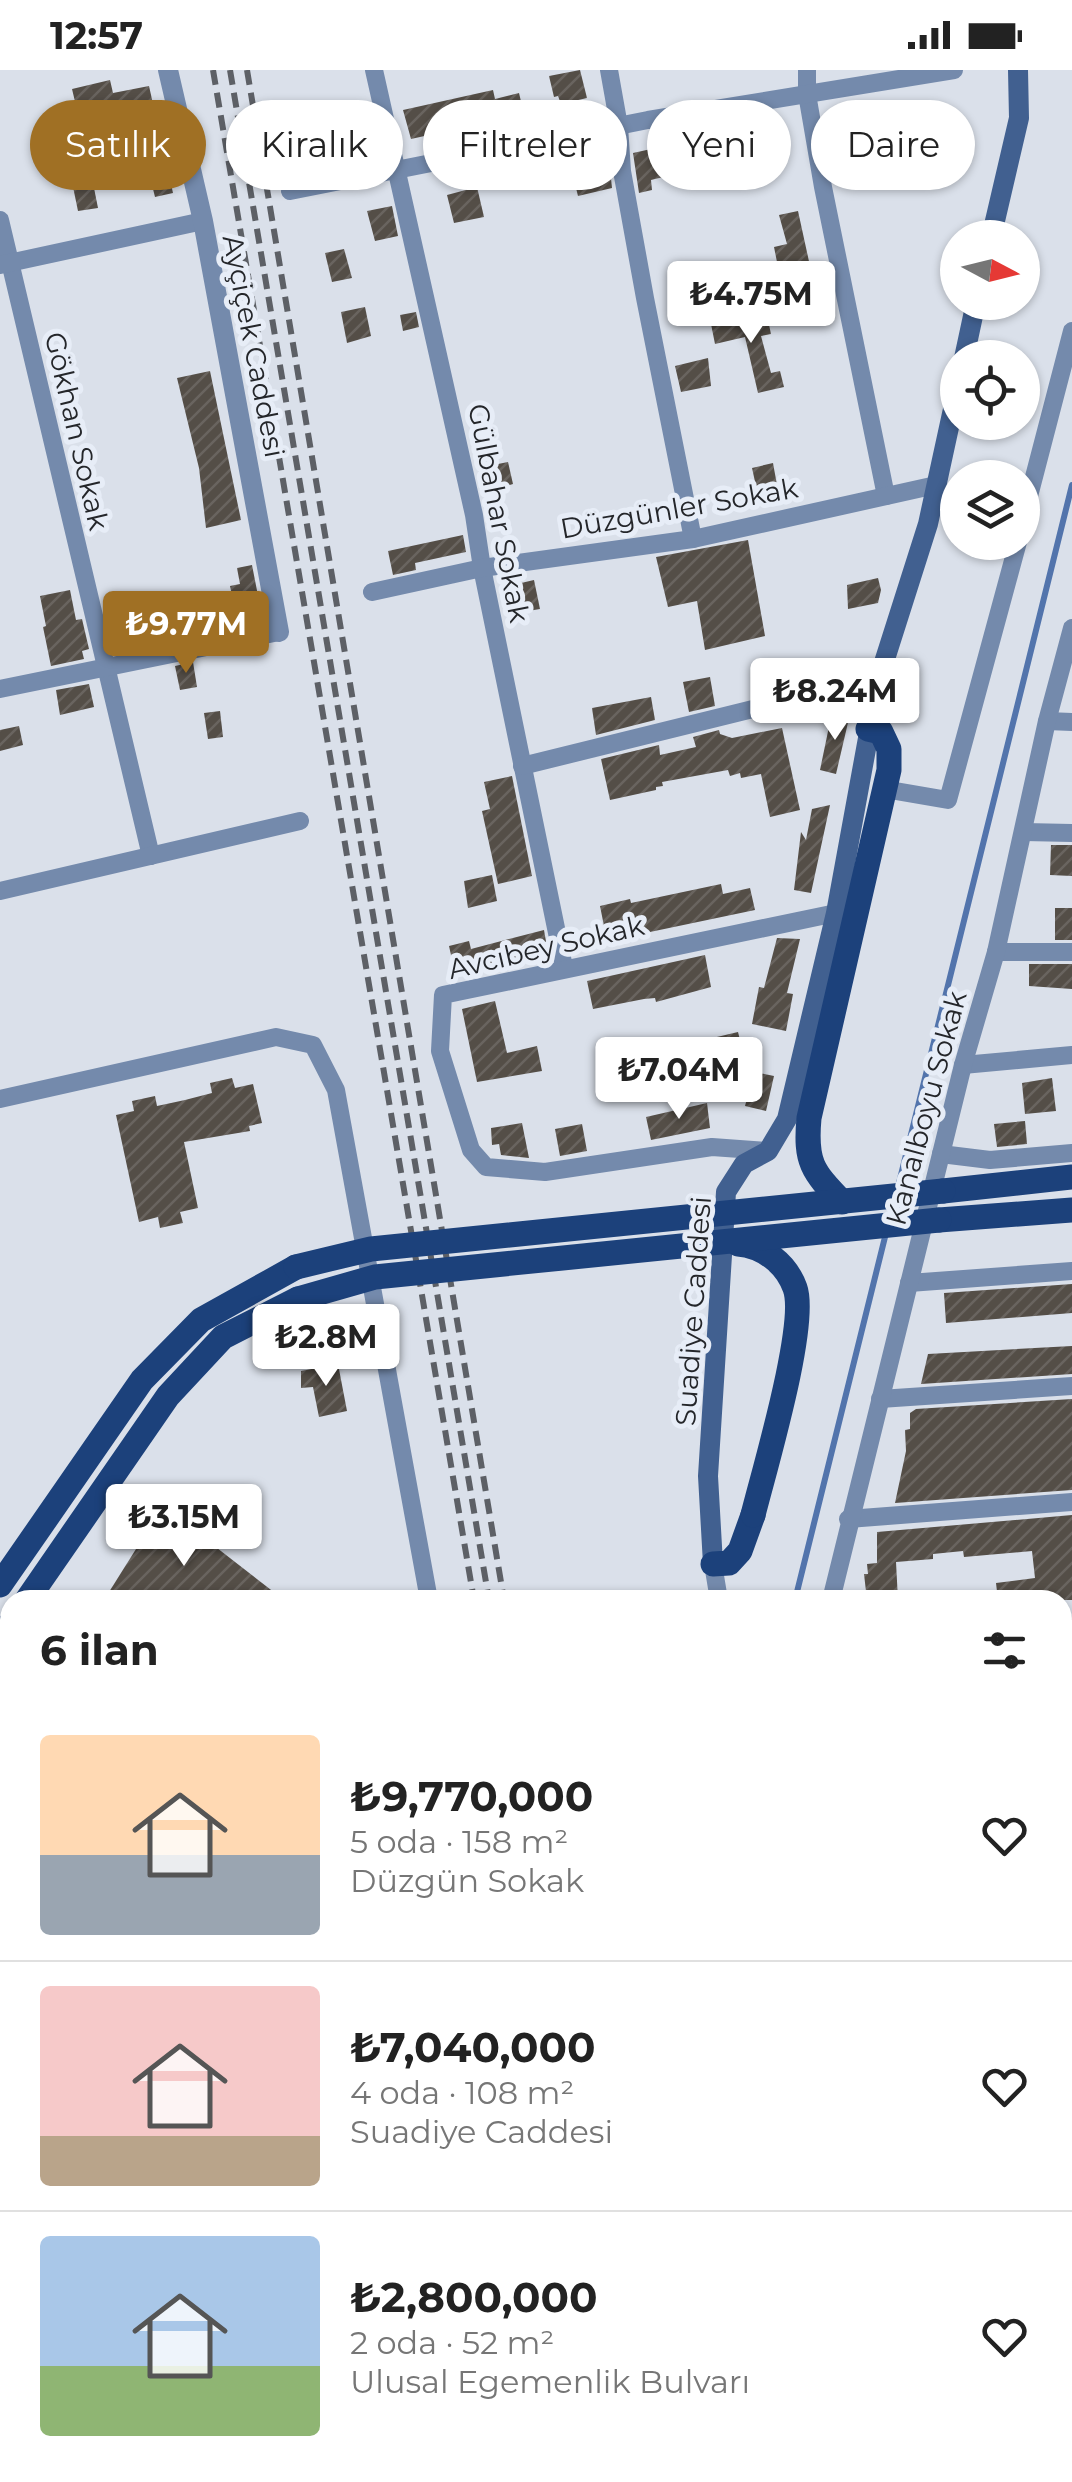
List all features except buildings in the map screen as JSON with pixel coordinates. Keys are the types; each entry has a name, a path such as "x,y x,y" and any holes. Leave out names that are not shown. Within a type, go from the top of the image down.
{"main road":[{"path":"995,220 1019,118 1018,70"},
{"name":"Suadiye Caddesi","path":"712,1564 708,1476 726,1192 744,1164 768,1151 787,1119 836,913 879,678 928,524 946,440"},
{"path":"842,1202 814,1174 806,1150 884,789 889,749 882,732 868,729"},
{"path":"0,1585 142,1380 201,1320 296,1266 372,1249 1072,1177"},
{"path":"34,1590 168,1396 223,1337 298,1299 375,1276 1072,1210"},
{"path":"712,1564 730,1563 740,1551 753,1515 798,1327 796,1289 778,1262 758,1246 718,1242"}],"street":[{"name":"Ayçiçek Caddesi","path":"168,70 203,221 279,632"},
{"name":"Gülbahar Sokak","path":"374,70 381,100"},
{"path":"609,70 614,100"},
{"path":"807,70 806,94 886,496"},
{"path":"627,125 954,70"},
{"path":"290,191 295,190"},
{"name":"Gülbahar Sokak","path":"401,190 474,515 564,967"},
{"path":"625,190 693,539"},
{"name":"Gökhan Sokak","path":"0,220 4,264 151,856"},
{"path":"4,264 203,221"},
{"path":"1039,460 1072,331"},
{"name":"Düzgünler Sokak","path":"372,592 482,568 693,539 936,484"},
{"path":"884,789 948,800 1013,560"},
{"name":"Kanalboyu Sokak","path":"833,1590 963,1065 996,952 1047,721 1072,628"},
{"path":"0,689 279,632"},
{"path":"522,766 879,678"},
{"path":"1047,721 1072,722"},
{"path":"0,891 300,821"},
{"path":"1024,832 1072,833"},
{"name":"Avcıbey Sokak","path":"768,1151 712,1147 546,1172 486,1167 471,1150 440,1051 443,995 836,913"},
{"path":"996,952 1072,952"},
{"path":"0,1099 276,1037 313,1045 336,1090 427,1590"},
{"path":"963,1065 1072,1055"},
{"path":"941,1154 990,1160 1072,1153"},
{"path":"909,1284 1072,1271"},
{"path":"880,1399 1072,1386"},
{"path":"848,1520 1072,1502"},
{"path":"712,1564 717,1590"}],"waterway":[{"path":"898,1187 1072,485"},
{"path":"797,1590 886,1233"}],"railway":[{"path":"213,70 472,1590"},
{"path":"230,70 487,1590"},
{"path":"247,70 502,1590"}]}
